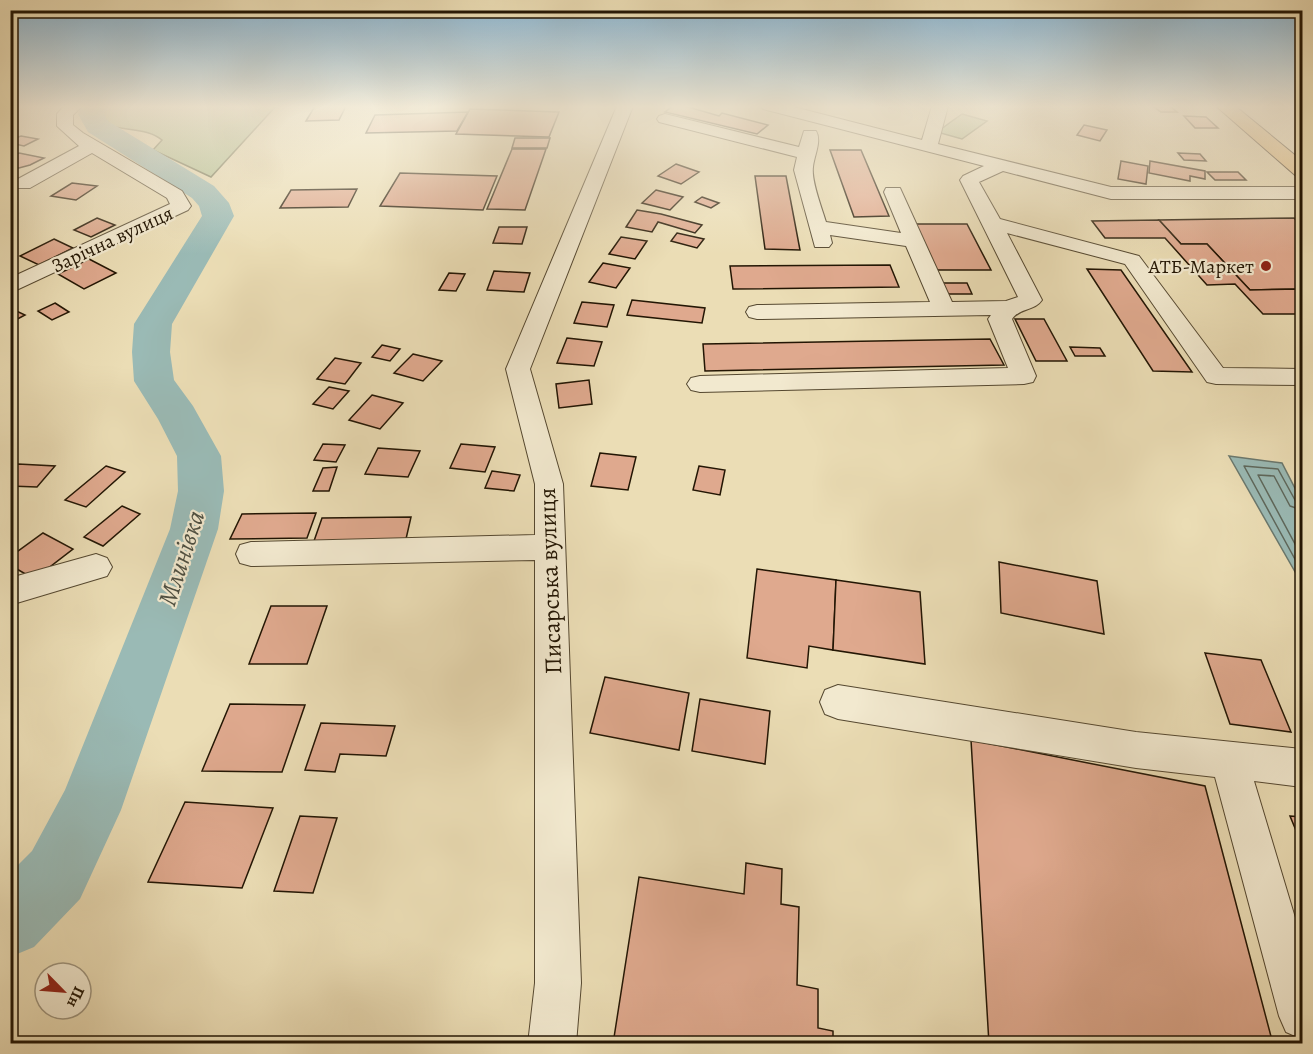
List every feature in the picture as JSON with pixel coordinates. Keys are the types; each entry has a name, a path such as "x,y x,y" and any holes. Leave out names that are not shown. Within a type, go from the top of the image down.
{"main road":[{"path":"1283,155 1302,171"}],"street":[{"path":"23,184 75,155"},
{"name":"Зарічна вулиця","path":"10,287 181,207 175,195 110,155"},
{"name":"Писарська вулиця","path":"552,1044 558,983 549,484 518,369 605,155"},
{"path":"808,155 803,170 820,235 914,241"},
{"path":"962,155 1111,193 1294,193 1302,209"},
{"path":"757,312 1008,308 1031,300 969,180 1001,165"},
{"path":"893,192 944,309"},
{"path":"992,223 1132,260 1216,376 1302,377"},
{"path":"700,384 1024,376 1000,319 1008,308"},
{"path":"251,554 550,547"},
{"path":"10,592 96,567"},
{"path":"838,702 1136,750 1302,768"},
{"path":"1229,760 1302,1016"}],"green space":[{"path":"164,155 231,155 211,177"}],"water":[{"path":"1229,456 1282,463 1302,502 1302,584"}],"building":[{"path":"15,155 30,155 44,158 19,168 10,167 10,158"},
{"path":"509,155 544,155 525,210 487,209"},
{"path":"832,155 863,155 889,216 854,217"},
{"path":"1180,155 1201,155 1206,161 1184,160"},
{"path":"1121,161 1148,166 1146,184 1118,179"},
{"path":"1150,161 1205,171 1205,179 1190,176 1190,181 1149,173"},
{"path":"676,164 699,172 681,184 658,176"},
{"path":"1207,172 1238,172 1246,180 1215,180"},
{"path":"400,173 497,176 483,210 380,206"},
{"path":"755,176 786,176 800,250 765,249"},
{"path":"72,183 97,186 76,200 51,196"},
{"path":"357,189 348,207 280,208 291,190"},
{"path":"656,190 683,197 670,210 642,203"},
{"path":"702,197 719,203 711,208 695,202"},
{"path":"637,210 702,225 695,233 658,222 652,232 626,227"},
{"path":"97,218 115,225 91,237 74,230"},
{"name":"АТБ-Маркет","path":"1294,218 1302,226 1302,289 1250,290 1207,244 1181,244 1159,220"},
{"path":"1159,220 1181,244 1207,244 1250,290 1302,289 1302,314 1263,314 1235,284 1207,285 1165,238 1105,238 1092,221"},
{"path":"910,224 967,224 991,270 930,270"},
{"path":"499,227 527,227 522,244 493,243"},
{"path":"677,233 704,239 697,248 671,241"},
{"path":"621,237 647,241 635,259 609,254"},
{"path":"54,239 73,248 39,265 20,256"},
{"path":"89,259 116,273 84,289 58,274"},
{"path":"603,263 630,268 616,288 589,282"},
{"path":"890,265 899,287 733,289 730,266"},
{"path":"1087,269 1121,270 1192,372 1153,371"},
{"path":"494,271 530,273 524,292 487,290"},
{"path":"449,273 465,274 456,291 439,290"},
{"path":"937,283 967,283 972,294 942,294"},
{"path":"632,300 705,308 702,323 627,315"},
{"path":"582,302 614,305 607,327 574,323"},
{"path":"55,303 69,312 52,320 38,311"},
{"path":"10,308 25,315 10,323"},
{"path":"1015,319 1044,319 1067,361 1036,361"},
{"path":"567,338 602,342 594,366 557,363"},
{"path":"990,339 1004,365 705,371 703,344"},
{"path":"382,345 400,349 390,361 372,357"},
{"path":"1070,347 1100,348 1105,356 1075,356"},
{"path":"413,354 442,361 423,381 394,373"},
{"path":"335,358 361,363 345,384 317,379"},
{"path":"589,380 592,404 559,408 556,384"},
{"path":"329,387 349,391 333,409 313,404"},
{"path":"372,395 403,403 380,429 349,420"},
{"path":"323,444 345,445 336,462 314,460"},
{"path":"461,444 495,447 485,472 450,468"},
{"path":"378,448 420,451 408,477 365,474"},
{"path":"600,453 636,457 628,490 591,486"},
{"path":"18,464 55,466 37,487 10,486 10,473"},
{"path":"106,466 125,472 86,507 65,500"},
{"path":"699,466 725,470 720,495 693,490"},
{"path":"337,467 329,491 313,491 323,468"},
{"path":"492,471 520,475 514,491 485,488"},
{"path":"122,506 140,514 103,546 84,537"},
{"path":"316,513 307,538 230,539 242,514"},
{"path":"411,517 406,539 314,541 322,518"},
{"path":"43,533 73,549 34,579 10,565 10,557"},
{"path":"999,562 1097,581 1104,634 1001,613"},
{"path":"757,569 836,580 833,650 809,646 807,668 747,658"},
{"path":"836,580 920,592 925,664 833,650"},
{"path":"271,606 327,606 307,664 249,664"},
{"path":"1205,653 1261,660 1291,732 1230,724"},
{"path":"605,677 689,693 679,750 590,733"},
{"path":"700,699 770,711 765,764 692,751"},
{"path":"230,704 305,705 282,772 202,771"},
{"path":"321,723 395,726 386,756 340,754 335,772 305,770"},
{"path":"971,740 1205,786 1273,1044 989,1044"},
{"path":"185,802 273,808 242,888 148,882"},
{"path":"300,816 337,818 313,893 274,891"},
{"path":"1290,816 1302,817 1302,845"},
{"path":"746,863 782,869 781,904 799,907 797,985 818,989 818,1028 833,1031 833,1044 613,1044 639,877 744,894"}],"waterway":[{"name":"Млинівка","path":"10,923 56,875 89,810 194,529 201,491 199,456 178,416 154,381 151,352 153,324 218,216 214,203 203,192 144,155"}],"place":[{"name":"АТБ-Маркет","path":"1266,266"}]}
